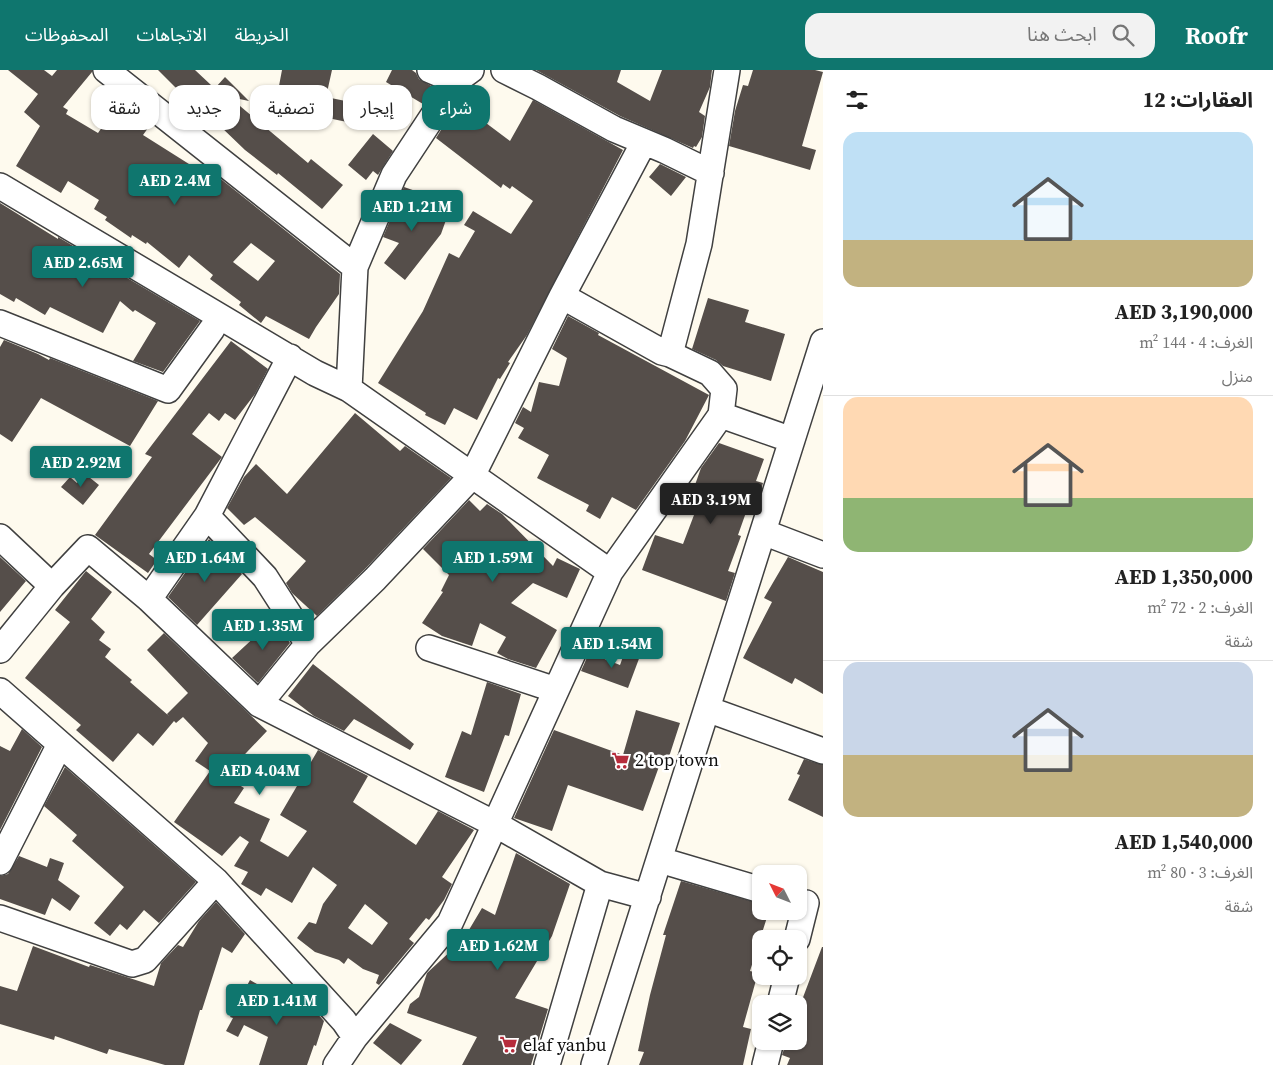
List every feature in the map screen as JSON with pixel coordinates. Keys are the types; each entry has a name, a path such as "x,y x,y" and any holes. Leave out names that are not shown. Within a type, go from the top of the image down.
{"street":[{"path":"349,388 355,267 394,175 464,75 430,70"},
{"path":"504,70 614,129 711,173"},
{"path":"670,354 698,244 727,70"},
{"path":"116,73 355,267"},
{"path":"260,704 308,644 375,580 472,476 562,296 644,142"},
{"path":"0,186 315,373 349,388 610,572"},
{"path":"336,1065 355,1037 450,923 610,572 722,415 724,389 710,373 662,352 562,296"},
{"path":"0,323 168,390 212,329"},
{"path":"594,1065 792,440 819,370 823,342"},
{"path":"149,598 207,516 290,357"},
{"path":"722,415 792,440"},
{"path":"207,516 264,577 308,644"},
{"path":"763,532 823,555"},
{"path":"0,537 52,586"},
{"path":"0,650 52,586 88,548 149,598 260,704 494,824 600,884 648,898"},
{"path":"429,648 556,690"},
{"path":"0,691 216,881 344,1021 355,1037"},
{"path":"707,709 823,751"},
{"path":"0,862 56,752"},
{"path":"660,860 752,887"},
{"path":"0,918 132,964 145,960 216,881"},
{"path":"547,1065 600,884"},
{"path":"800,930 809,906"},
{"path":"765,1065 769,1050"}],"building":[{"path":"8,70 44,70 52,76 57,70 92,70 63,107 68,110 66,114 98,133 100,130 147,130 143,135 208,176 212,172 340,274 339,294 309,339 266,316 261,323 239,305 241,302 210,279 213,275 189,255 179,268 147,242 146,244 132,235 131,238 105,220 107,217 94,209 99,200 68,181 61,193 16,166 40,126 24,112 38,94","holes":["251,243 275,261 258,281 233,262"]},
{"path":"158,70 195,70 211,85 173,85"},
{"path":"282,70 332,70 329,85 279,85"},
{"path":"392,70 412,70 419,79 430,85 422,85 422,103 412,97 412,85 391,85 386,82"},
{"path":"536,70 621,70 617,82 650,101 662,70 712,70 710,87 699,112 705,116 702,137 696,147 694,146 693,148 620,116"},
{"path":"753,70 815,70 823,72 802,146 816,150 810,170 729,146 735,111 743,85 748,86"},
{"path":"225,77 233,85 218,85"},
{"path":"240,92 249,101 240,99"},
{"path":"333,98 343,100 343,121 333,119"},
{"path":"533,100 623,150 527,335 508,362 510,363 500,379 498,378 477,420 454,408 445,425 425,415 426,413 378,383 423,311 449,253 459,258 475,231 464,225 473,211 511,234 533,201 512,186 510,189 503,184 501,188 436,138 441,130 490,130 490,126 510,141"},
{"path":"240,106 250,114 250,130 269,130 308,163 311,159 343,185 322,209 278,173 277,175 245,150 224,130 240,130"},
{"path":"373,134 393,151 378,175 373,171 366,180 348,165"},
{"path":"660,164 686,177 671,196 649,177"},
{"path":"404,187 430,196 424,212 446,220 441,234 405,280 384,263 399,243 383,237"},
{"path":"0,203 58,239 58,237 200,321 163,372 133,361 156,323 135,310 133,312 120,301 103,333 50,307 45,315 16,298 14,302 0,294"},
{"path":"708,298 749,310 745,322 785,334 771,381 723,366 716,360 692,349"},
{"path":"568,316 599,333 598,335 709,395 685,441 636,510 612,497 600,519 586,511 589,505 537,478 549,455 518,438 524,428 515,423 523,407 531,412 539,382 559,386 567,358 552,349"},
{"path":"4,340 49,360 50,358 158,401 130,446 41,398 12,442 0,434 0,347"},
{"path":"231,341 268,369 255,394 235,420 225,413 219,421 209,413 192,434 222,457 149,554 157,560 148,573 95,535 152,457 145,454"},
{"path":"355,413 400,451 405,446 451,478 365,569 317,616 292,593 286,583 306,561 255,517 244,525 227,508 244,477 256,464 287,494"},
{"path":"719,443 764,459 756,481 763,483 756,506 749,504 738,535 741,536 728,571 735,573 726,601 642,570 655,535 683,544 694,515 685,513 701,468"},
{"path":"84,473 99,485 83,505 61,487 70,477 77,483"},
{"path":"469,500 480,511 487,504 502,514 553,566 557,558 580,569 567,598 533,583 511,603 557,630 536,668 508,659 497,653 506,637 480,623 472,646 442,636 422,623 443,592 441,591 449,575 423,549"},
{"path":"209,539 242,574 197,625 168,597"},
{"path":"0,557 26,581 0,612"},
{"path":"788,557 823,572 823,694 795,678 792,684 743,658 772,602 764,598"},
{"path":"86,571 112,592 91,619 105,632 99,640 111,649 105,657 132,680 130,682 169,716 167,714 188,693 147,650 164,633 267,731 229,771 234,774 230,779 244,788 234,803 270,819 260,841 288,857 307,831 280,815 318,750 368,776 353,802 416,845 438,811 474,830 442,877 452,884 444,900 429,920 426,918 409,939 414,943 379,985 376,983 379,975 363,969 348,958 344,964 339,960 315,952 297,938 309,922 316,924 323,904 337,885 313,867 292,903 266,888 261,896 241,884 248,872 234,866 249,842 240,836 222,856 174,822 210,771 195,761 208,743 183,717 176,723 174,721 153,746 138,733 113,762 76,730 81,725 25,678 70,622 55,610","holes":["365,904 388,923 372,945 348,928"]},
{"path":"274,619 290,643 258,683 232,658"},
{"path":"625,651 640,656 628,688 581,671 589,653 620,665"},
{"path":"313,664 414,744 410,750 354,719 344,731 314,716 288,696"},
{"path":"487,682 521,694 509,736 505,735 484,792 445,777 462,731 471,735"},
{"path":"636,710 680,723 667,763 661,761 643,811 568,785 552,831 514,818 554,730 623,755"},
{"path":"22,729 42,747 0,830 0,746 10,751"},
{"path":"804,759 823,765 823,817 788,800 800,775 797,774"},
{"path":"65,767 196,882 159,923 144,910 127,930 120,924 110,936 94,923 124,887 72,841 77,835 44,806"},
{"path":"516,853 570,884 552,936 515,998 548,1009 531,1065 462,1065 477,1037 407,1013 410,1004 419,997 427,973 454,948 457,950 482,908 495,915"},
{"path":"19,856 47,867 50,858 64,863 58,880 80,896 70,911 52,898 45,915 0,899 0,876 8,874"},
{"path":"681,881 752,901 752,920 766,920 763,930 752,930 752,965 750,971 752,972 752,985 755,985 743,1027 751,1029 743,1065 639,1065 644,1052 638,1051 666,935 663,935"},
{"path":"216,902 245,934 232,953 222,947 202,1010 200,1010 184,1065 165,1065 109,1049 107,1054 55,1036 54,1040 0,1024 0,986 17,991 33,946 89,967 90,965 154,986 161,963 178,945 183,947 199,921"},
{"path":"823,947 823,1065 787,1065 790,1058 782,1055 784,1050 807,1050 807,995 804,995"},
{"path":"250,980 279,994 277,998 315,1011 324,1021 316,1046 314,1045 307,1065 259,1065 268,1037 244,1025 238,1037 226,1031 233,1018 230,1017"},
{"path":"390,1023 422,1040 401,1065 373,1043"}],"place":[{"name":"2 top town","path":"621,760"},
{"name":"elaf yanbu","path":"509,1045"}]}
